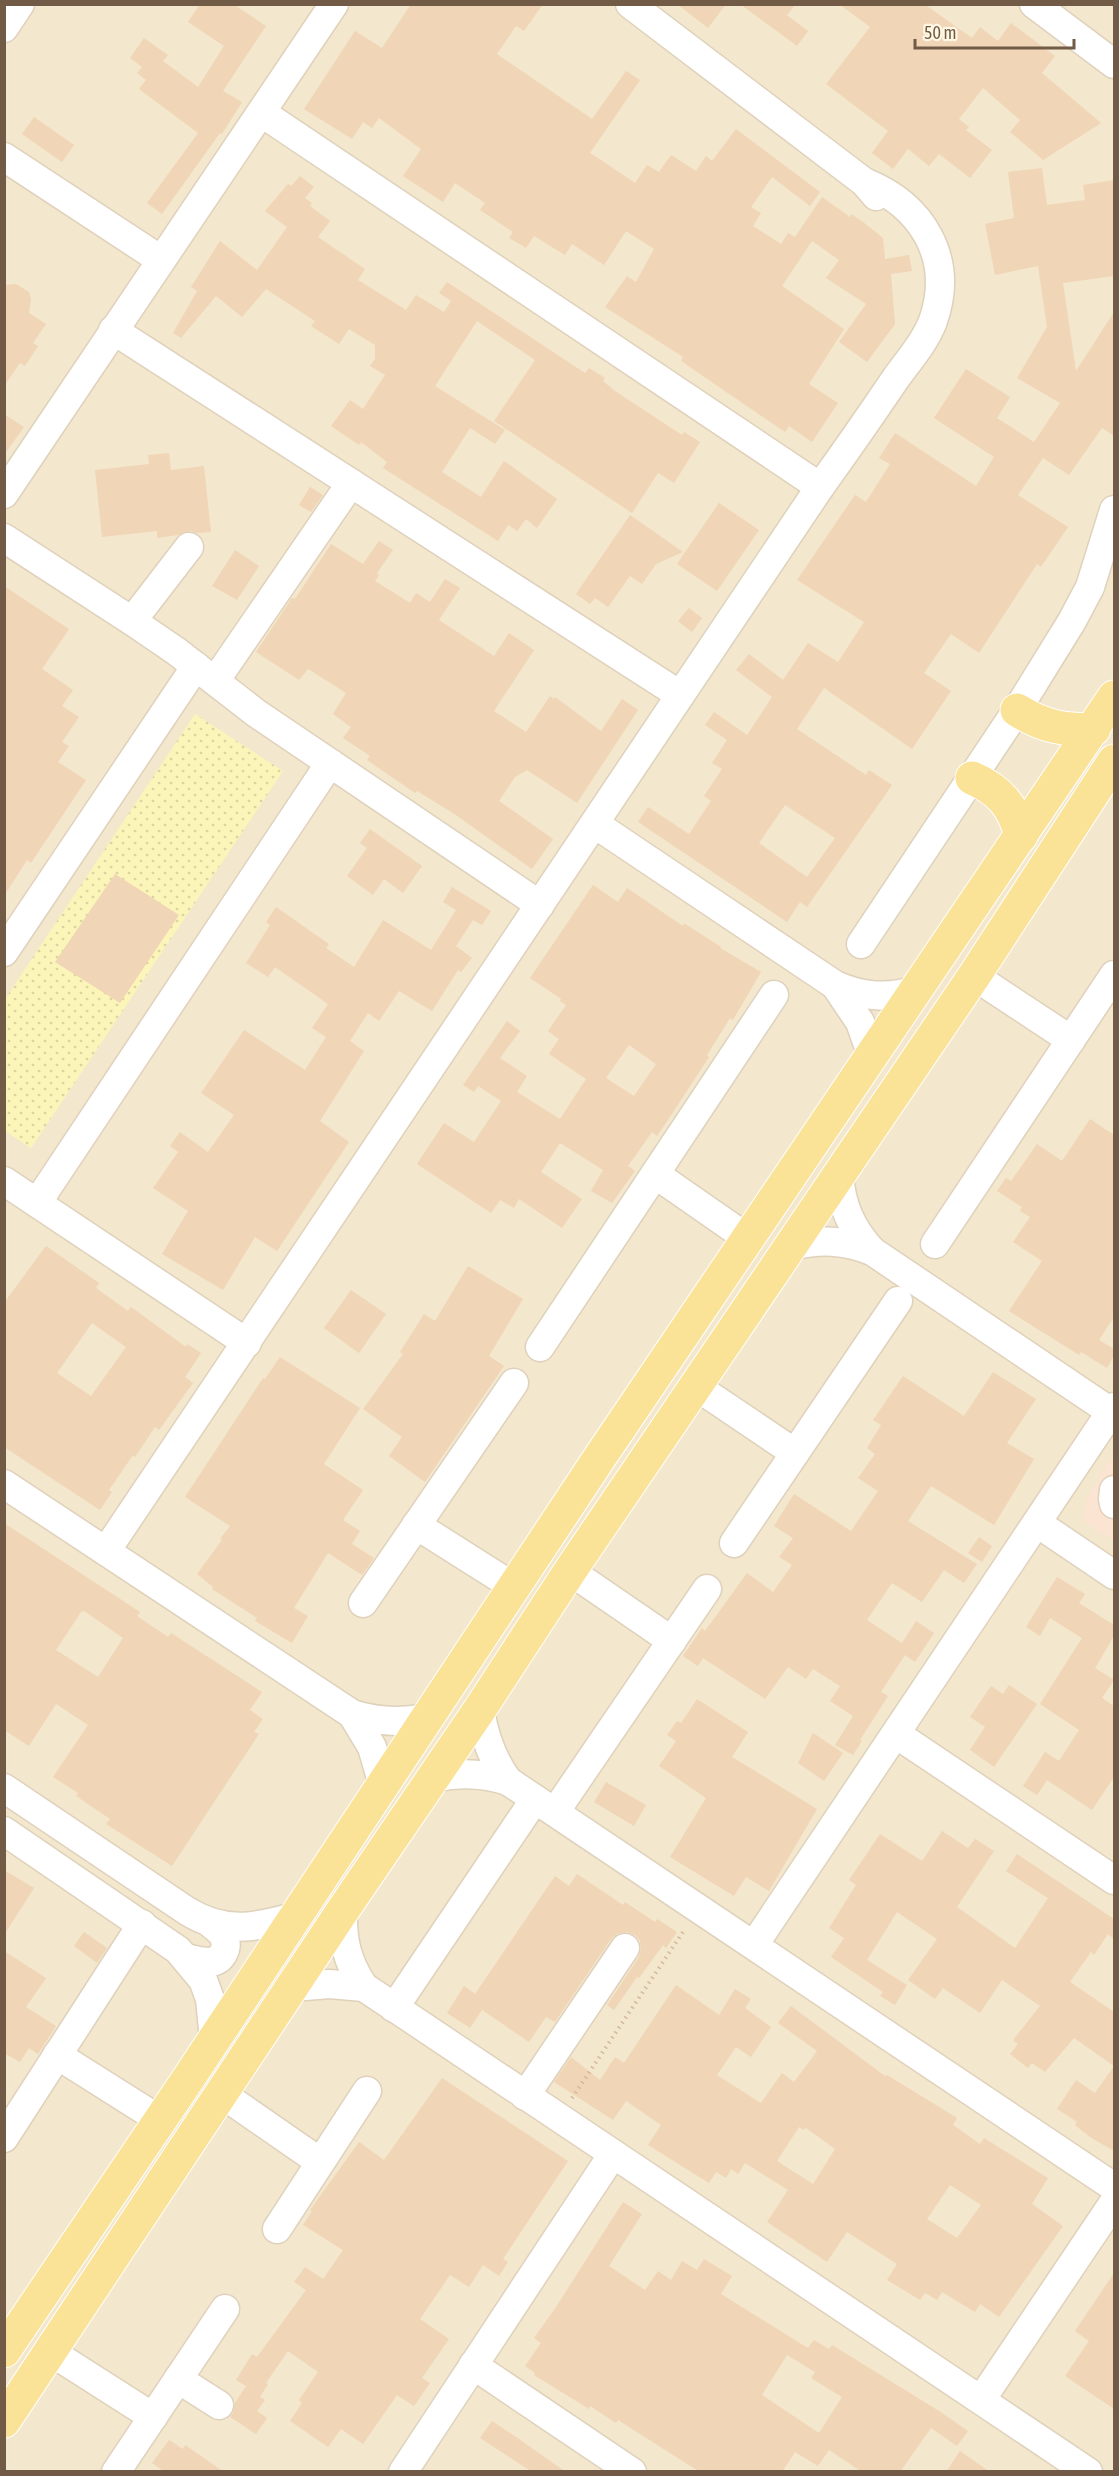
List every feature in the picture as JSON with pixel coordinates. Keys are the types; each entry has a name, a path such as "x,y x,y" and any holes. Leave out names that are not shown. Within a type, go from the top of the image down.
{"main road":[{"path":"4,2351 598,1460 1114,697"},
{"path":"1017,710 1030,719 1061,729 1094,729"},
{"path":"4,2421 480,1709 570,1570 697,1387 974,976 1114,762"},
{"path":"972,778 987,784 1000,794 1014,813 1021,836"},
{"path":"570,1570 576,1543 616,1474 617,1470 612,1461 598,1460"},
{"path":"132,2231 118,2228 115,2220 152,2159 158,2142 159,2120"}],"street":[{"path":"4,28 20,4"},
{"path":"4,494 334,4"},
{"path":"106,1551 820,487 925,339 937,306 939,271 936,254 929,237 909,209 895,197 864,182 630,4"},
{"path":"1034,4 1114,64"},
{"path":"262,113 820,487"},
{"path":"4,157 161,260"},
{"path":"113,330 680,695"},
{"path":"4,952 205,674 351,483"},
{"path":"861,944 1017,710 1081,604 1096,569 1114,510"},
{"path":"4,538 132,621 248,707 540,905"},
{"path":"132,621 189,547"},
{"path":"37,1203 330,763"},
{"path":"595,824 835,985 862,995 880,997 917,990"},
{"path":"935,1245 1114,975"},
{"path":"974,976 1071,1040"},
{"path":"835,985 860,1022 872,1056"},
{"path":"540,1347 774,995"},
{"path":"655,1174 747,1239"},
{"path":"839,1174 840,1191 848,1216 860,1238 872,1251"},
{"path":"4,1181 247,1343"},
{"path":"754,1945 1113,1409 872,1251 832,1240 812,1241 792,1246"},
{"path":"734,1543 898,1301"},
{"path":"363,1603 514,1383"},
{"path":"697,1387 795,1453"},
{"path":"4,1484 351,1714 381,1721 412,1721 426,1718"},
{"path":"1114,1490 1114,1504"},
{"path":"1037,1523 1114,1575"},
{"path":"416,1525 514,1587"},
{"path":"570,1570 672,1641"},
{"path":"394,2008 545,1805 672,1641 707,1589"},
{"path":"480,1709 486,1740 508,1781"},
{"path":"351,1714 372,1747 383,1785"},
{"path":"896,1734 1114,1880"},
{"path":"434,1778 464,1773 494,1776 508,1781 1114,2187"},
{"path":"4,1788 179,1905 210,1923 225,1939 226,1947 223,1955 216,1960 208,1962 186,1958"},
{"path":"4,1831 167,1940 186,1958 202,1980 210,2000 214,2039"},
{"path":"344,1910 342,1930 345,1951 352,1970 364,1987 1088,2472"},
{"path":"210,1923 244,1928 294,1917"},
{"path":"4,2138 142,1924"},
{"path":"525,2096 625,1948"},
{"path":"293,1987 329,1984 364,1987"},
{"path":"57,2055 159,2120"},
{"path":"277,2229 367,2091"},
{"path":"222,2094 320,2162"},
{"path":"403,2472 613,2154"},
{"path":"981,2400 1114,2202"},
{"path":"116,2472 225,2308"},
{"path":"51,2352 153,2417"},
{"path":"473,2365 632,2472"},
{"path":"178,2379 219,2405"}],"path":[{"path":"559,2118 699,1909"}],"shaded area":[{"path":"5,5 1114,5 1114,2471 5,2472"},
{"path":"1114,1454 1114,1541 1084,1522 1086,1499"}],"sand":[{"path":"195,714 283,771 31,1148 5,1131 5,999"}],"building":[{"path":"200,4 233,4 266,26 223,91 242,102 222,134 220,133 162,214 147,203 198,133 139,89 146,80 137,73 142,67 130,58 144,38 168,55 163,61 198,87 224,46 188,22"},
{"path":"411,4 543,4 524,31 516,26 497,54 592,119 626,71 640,80 590,153 635,183 647,165 659,172 671,155 696,171 706,156 712,161 736,129 820,192 810,206 772,177 751,207 761,213 753,226 781,244 788,233 795,237 822,197 850,217 851,214 863,222 883,238 885,259 909,255 912,271 891,274 895,324 867,362 839,342 866,304 826,278 839,260 812,241 782,286 844,329 809,384 838,403 812,442 789,426 785,432 681,361 683,357 605,307 627,276 636,282 654,249 626,231 604,265 572,244 565,255 534,236 526,248 509,238 513,232 480,210 485,203 455,183 443,202 403,176 421,149 379,118 372,128 363,122 352,139 304,109 355,31 382,48"},
{"path":"677,4 726,4 708,28"},
{"path":"740,4 796,4 787,15 808,31 797,46"},
{"path":"839,4 924,4 972,38 980,27 998,41 1011,23 1055,56 1042,73 1101,123 1043,160 1010,132 1020,120 983,88 959,119 969,127 966,130 992,150 970,178 939,154 929,166 908,149 893,169 872,153 888,131 826,84 870,27"},
{"path":"34,117 74,145 62,162 22,134"},
{"path":"1042,168 1047,205 1085,200 1083,185 1114,180 1114,276 1063,283 1076,371 1114,312 1114,436 1102,428 1069,475 1043,458 1018,495 1068,527 1041,567 1037,564 979,653 951,634 924,673 951,691 912,749 824,688 797,729 866,775 869,770 892,785 807,907 800,902 787,922 638,822 648,807 689,834 711,801 704,796 722,769 712,763 727,740 705,725 714,712 747,735 772,697 736,670 749,654 783,680 808,643 838,662 864,622 797,580 855,495 866,502 890,464 879,458 895,433 976,486 994,457 934,418 966,369 1010,397 997,418 1034,442 1060,403 1017,378 1047,327 1038,266 995,275 985,224 1014,218 1008,172","holes":["785,805 835,838 807,877 759,843"]},
{"path":"300,176 314,187 305,198 312,203 310,206 330,221 318,237 365,269 358,280 406,310 416,295 444,312 451,301 439,293 447,282 585,373 589,368 605,378 603,381 615,391 682,435 684,432 700,442 674,483 658,473 632,513 494,421 535,360 477,321 435,386 505,430 495,444 470,428 442,472 481,497 504,461 557,499 537,528 526,519 517,531 508,525 498,541 383,468 387,462 361,442 359,445 331,426 350,400 363,409 385,375 370,366 375,359 375,345 349,329 339,344 311,326 315,321 266,289 242,317 216,296 181,338 173,333 197,291 191,287 220,241 257,270 287,227 265,211 288,184 291,186"},
{"path":"16,284 29,292 31,299 29,313 46,324 33,343 38,346 25,366 20,363 4,386 4,285"},
{"path":"4,414 24,427 4,455"},
{"path":"169,453 171,470 204,466 211,532 191,531 157,538 157,531 102,537 95,470 149,464 148,455"},
{"path":"310,487 323,495 311,512 299,505"},
{"path":"719,503 759,530 717,591 677,564"},
{"path":"630,515 683,552 656,564 642,584 630,576 608,607 595,598 590,604 576,594"},
{"path":"379,541 393,550 377,573 379,575 375,581 410,603 416,593 430,602 445,579 460,588 439,620 494,656 509,633 534,650 494,711 526,732 550,696 554,699 555,697 601,731 622,699 638,710 577,803 527,770 515,777 499,801 553,839 532,869 453,813 417,791 415,793 367,760 370,756 343,738 351,727 333,714 346,693 308,669 299,680 256,652 292,598 295,599 331,544 363,564"},
{"path":"235,550 259,566 237,600 212,586"},
{"path":"4,586 69,629 42,669 73,690 62,706 79,717 62,742 69,746 58,762 86,780 31,863 27,860 4,896"},
{"path":"689,608 702,618 692,632 678,621"},
{"path":"370,829 422,866 403,893 384,879 373,895 347,876 367,848 360,843"},
{"path":"115,874 179,915 120,1003 55,962"},
{"path":"593,885 618,902 627,888 683,926 684,923 761,972 733,1020 730,1018 707,1055 709,1057 668,1120 657,1136 652,1132 628,1166 635,1171 612,1203 591,1191 603,1170 560,1143 541,1172 582,1199 562,1228 519,1199 514,1208 500,1200 491,1213 417,1164 444,1123 474,1142 501,1101 478,1086 474,1092 463,1085 507,1021 520,1031 500,1058 527,1076 517,1092 560,1119 586,1079 549,1054 559,1039 548,1031 566,1005 560,1001 561,999 530,978","holes":["629,1045 656,1064 634,1096 606,1078"]},
{"path":"452,887 491,911 482,925 473,920 456,946 472,958 461,972 458,970 432,1011 399,991 379,1021 368,1013 350,1041 364,1051 320,1121 349,1142 277,1251 255,1237 223,1290 162,1254 188,1211 153,1188 178,1152 170,1146 180,1132 208,1152 234,1115 201,1093 244,1030 305,1070 326,1037 312,1028 328,1004 275,967 268,977 246,963 270,925 266,922 276,907 329,944 326,948 354,967 383,920 431,950 456,910 443,902"},
{"path":"1090,1119 1114,1135 1114,1317 1099,1340 1114,1349 1114,1356 1107,1368 1081,1352 1079,1355 1009,1311 1042,1261 1013,1242 1030,1217 1020,1211 1022,1207 997,1191 1006,1178 1011,1181 1037,1144 1062,1161"},
{"path":"46,1246 99,1283 96,1288 128,1311 131,1307 186,1347 187,1344 201,1353 185,1377 193,1383 159,1430 155,1427 135,1457 133,1455 109,1490 112,1492 100,1510 4,1447 4,1303","holes":["92,1323 126,1347 91,1396 57,1373"]},
{"path":"468,1266 523,1299 489,1356 504,1366 425,1482 389,1456 402,1437 363,1409 403,1354 400,1352 424,1314 435,1321"},
{"path":"351,1290 386,1314 359,1353 324,1328"},
{"path":"280,1357 360,1408 324,1464 363,1490 343,1520 360,1531 352,1544 374,1558 362,1575 328,1553 294,1608 308,1616 292,1643 255,1621 257,1618 212,1589 213,1587 197,1574 230,1526 185,1497 263,1378 265,1379"},
{"path":"993,1372 1036,1399 1007,1443 1034,1459 994,1525 931,1486 908,1521 977,1564 964,1583 944,1570 922,1602 892,1583 867,1620 902,1643 916,1621 934,1633 915,1662 905,1655 881,1692 888,1696 853,1755 835,1745 853,1716 830,1701 840,1686 813,1669 806,1679 788,1667 765,1699 703,1658 698,1666 683,1656 702,1628 705,1631 747,1573 773,1592 792,1565 779,1557 793,1538 774,1526 794,1494 851,1531 878,1491 858,1478 875,1454 867,1448 881,1425 873,1420 903,1376 964,1416"},
{"path":"4,1523 140,1612 137,1616 168,1637 171,1633 262,1692 250,1710 263,1719 254,1732 259,1734 172,1866 106,1824 110,1819 76,1796 78,1793 53,1777 88,1725 56,1704 29,1746 4,1730","holes":["84,1611 123,1638 98,1677 56,1650 81,1612"]},
{"path":"979,1537 992,1546 982,1562 968,1553"},
{"path":"1057,1577 1085,1594 1079,1603 1114,1625 1114,1636 1095,1668 1114,1680 1102,1698 1114,1706 1114,1777 1092,1810 1047,1780 1037,1795 1023,1786 1045,1752 1059,1761 1079,1730 1040,1704 1082,1638 1050,1618 1040,1636 1026,1627"},
{"path":"1009,1685 1037,1704 994,1767 970,1750 985,1727 970,1717 991,1686 1003,1694"},
{"path":"697,1699 748,1732 732,1757 817,1809 769,1891 746,1877 734,1896 670,1857 706,1798 659,1766 676,1741 667,1735 677,1721 681,1723"},
{"path":"813,1733 843,1753 824,1781 798,1763"},
{"path":"606,1782 646,1805 634,1826 594,1802"},
{"path":"942,1831 968,1848 975,1839 994,1851 957,1907 1015,1948 1048,1898 1006,1871 1017,1854 1114,1919 1114,1939 1108,1934 1094,1955 1091,1952 1070,1982 1114,2012 1114,2066 1074,2038 1045,2072 1032,2063 1028,2068 1010,2054 1018,2044 1013,2040 1040,2006 1002,1980 980,2013 943,1988 935,1999 908,1980 937,1939 897,1912 867,1960 907,1985 895,2005 880,1996 883,1992 831,1957 844,1938 829,1928 856,1885 849,1880 880,1834 922,1861"},
{"path":"4,1870 34,1888 4,1935"},
{"path":"577,1874 623,1905 625,1902 655,1922 657,1919 677,1932 666,1948 663,1945 639,1978 637,1977 614,2010 607,2005 639,1957 641,1950 640,1940 627,1932 618,1933 611,1939 555,2022 546,2017 529,2042 482,2010 470,2028 447,2013 464,1986 475,1994 555,1876 569,1886"},
{"path":"84,1932 107,1948 97,1963 74,1946"},
{"path":"4,1951 46,1978 26,2007 56,2026 38,2054 29,2048 20,2062 4,2053"},
{"path":"676,1985 719,2015 735,1989 751,1999 745,2008 771,2027 751,2057 736,2047 717,2075 761,2103 782,2073 794,2082 817,2051 778,2023 791,2006 885,2076 887,2075 957,2118 953,2125 980,2144 984,2138 1048,2178 1032,2204 1063,2226 999,2317 980,2304 975,2312 942,2292 937,2300 925,2293 920,2300 887,2280 897,2264 847,2232 827,2262 767,2222 788,2190 745,2163 738,2174 731,2169 726,2178 716,2172 709,2183 648,2145 661,2125 626,2101 613,2120 554,2082 571,2057 600,2080 615,2057 624,2063","holes":["799,2127 804,2130 806,2128 835,2149 813,2184 777,2161","950,2185 981,2205 957,2238 927,2219"]},
{"path":"1114,2066 1114,2151 1090,2137 1075,2125 1077,2122 1057,2109 1076,2080 1095,2093"},
{"path":"442,2078 568,2161 503,2259 508,2262 499,2276 483,2265 469,2287 450,2275 420,2319 449,2339 422,2378 430,2383 414,2406 397,2395 363,2444 341,2429 328,2447 290,2421 302,2403 299,2400 318,2372 288,2351 266,2383 268,2384 260,2397 265,2400 257,2411 267,2418 256,2434 230,2417 235,2403 246,2386 236,2380 252,2354 257,2357 306,2290 294,2282 305,2267 323,2279 343,2250 303,2225 312,2211 310,2210 359,2142 384,2160"},
{"path":"623,2202 642,2214 609,2266 645,2290 658,2271 671,2280 682,2261 697,2270 704,2259 732,2276 721,2294 808,2348 814,2340 829,2349 832,2345 968,2431 957,2446 931,2428 900,2472 862,2472 829,2450 818,2466 795,2452 782,2472 700,2472 618,2420 616,2423 590,2406 589,2409 534,2375 535,2373 525,2366 541,2343 534,2338","holes":["787,2355 815,2372 811,2378 842,2397 819,2433 762,2395"]},
{"path":"1114,2273 1114,2409 1065,2376 1089,2341 1075,2331"},
{"path":"492,2421 566,2472 532,2472 480,2438"},
{"path":"169,2440 183,2449 185,2445 224,2472 165,2472 152,2463"},
{"path":"960,2451 990,2472 946,2472"}]}
